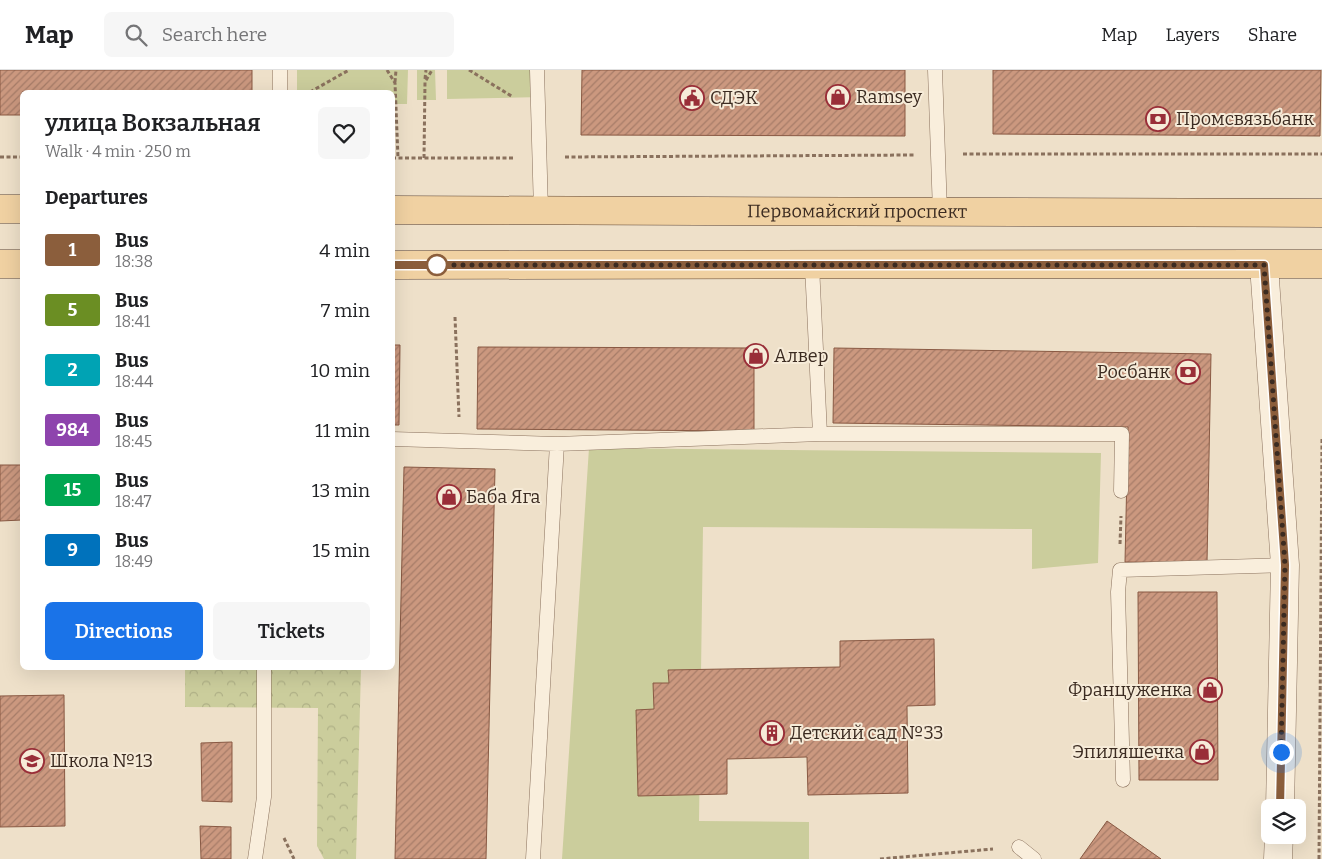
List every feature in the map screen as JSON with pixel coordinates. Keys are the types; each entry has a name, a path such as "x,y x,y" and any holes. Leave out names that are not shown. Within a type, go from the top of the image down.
{"main road":[{"path":"0,209 20,209"},
{"name":"Первомайский проспект","path":"395,210 1322,213"},
{"path":"0,264 20,264"},
{"path":"395,265 1322,264"}],"street":[{"path":"1264,265 1285,565 1280,799"},
{"path":"1278,859 1279,844"}],"lane":[{"path":"280,70 280,90"},
{"path":"537,70 541,211"},
{"path":"935,70 940,212"},
{"path":"812,265 820,434"},
{"path":"395,439 557,444 820,434 1122,434 1121,491"},
{"path":"533,859 557,444"},
{"path":"1123,780 1118,592 1120,570 1285,565"},
{"path":"255,859 264,797 264,670"},
{"path":"1019,847 1034,859"}],"path":[{"path":"314,90 349,70"},
{"path":"387,70 395,83"},
{"path":"396,70 398,158 938,154 1322,154"},
{"path":"424,158 426,70"},
{"path":"425,82 432,70"},
{"path":"469,70 538,113"},
{"path":"0,157 20,157"},
{"path":"455,317 460,441"},
{"path":"1319,859 1322,439"},
{"path":"1120,570 1121,491"},
{"path":"880,859 1019,847"}],"green space":[{"path":"297,70 408,70 407,104 395,104 395,90 297,90"},
{"path":"417,70 435,70 436,100 417,100"},
{"path":"447,70 541,70 542,97 447,99"},
{"path":"589,448 1101,453 1098,563 1032,569 1032,529 703,527 699,821 809,822 809,859 562,859"},
{"path":"185,670 361,670 356,859 324,859 317,846 318,708 185,707"}],"building":[{"path":"0,70 252,70 252,90 20,90 20,115 0,115"},
{"path":"582,70 905,70 905,136 581,135"},
{"path":"993,70 1321,70 1320,136 993,134"},
{"path":"395,345 400,345 399,425 395,425"},
{"path":"478,347 754,348 754,431 477,429"},
{"path":"834,348 1211,354 1207,563 1125,562 1128,427 833,423"},
{"path":"0,465 20,465 20,520 0,521"},
{"path":"404,467 495,469 486,859 395,859"},
{"path":"1138,592 1217,592 1218,780 1139,780"},
{"name":"Детский сад №33","path":"934,639 935,705 907,706 908,793 808,795 807,757 727,759 727,794 638,796 636,710 654,709 653,683 669,683 668,670 840,667 840,641"},
{"name":"Школа №13","path":"64,695 65,826 0,827 0,696"},
{"path":"232,742 232,802 202,801 201,743"},
{"path":"1107,821 1161,859 1080,859"},
{"path":"200,826 231,827 231,859 201,859"}],"bus line":[{"name":"1","path":"395,265 1264,265 1285,565 1280,799"}],"place":[{"name":"Ramsey","path":"838,97"},
{"name":"СДЭК","path":"692,98"},
{"name":"Промсвязьбанк","path":"1158,119"},
{"name":"Алвер","path":"756,356"},
{"name":"Росбанк","path":"1188,372"},
{"name":"Баба Яга","path":"449,497"},
{"name":"Француженка","path":"1210,690"},
{"name":"Детский сад №33","path":"772,733"},
{"name":"Эпиляшечка","path":"1202,752"},
{"name":"Школа №13","path":"32,761"}],"route":[{"path":"437,265 432,265 1264,265 1285,565 1281,752"}]}
